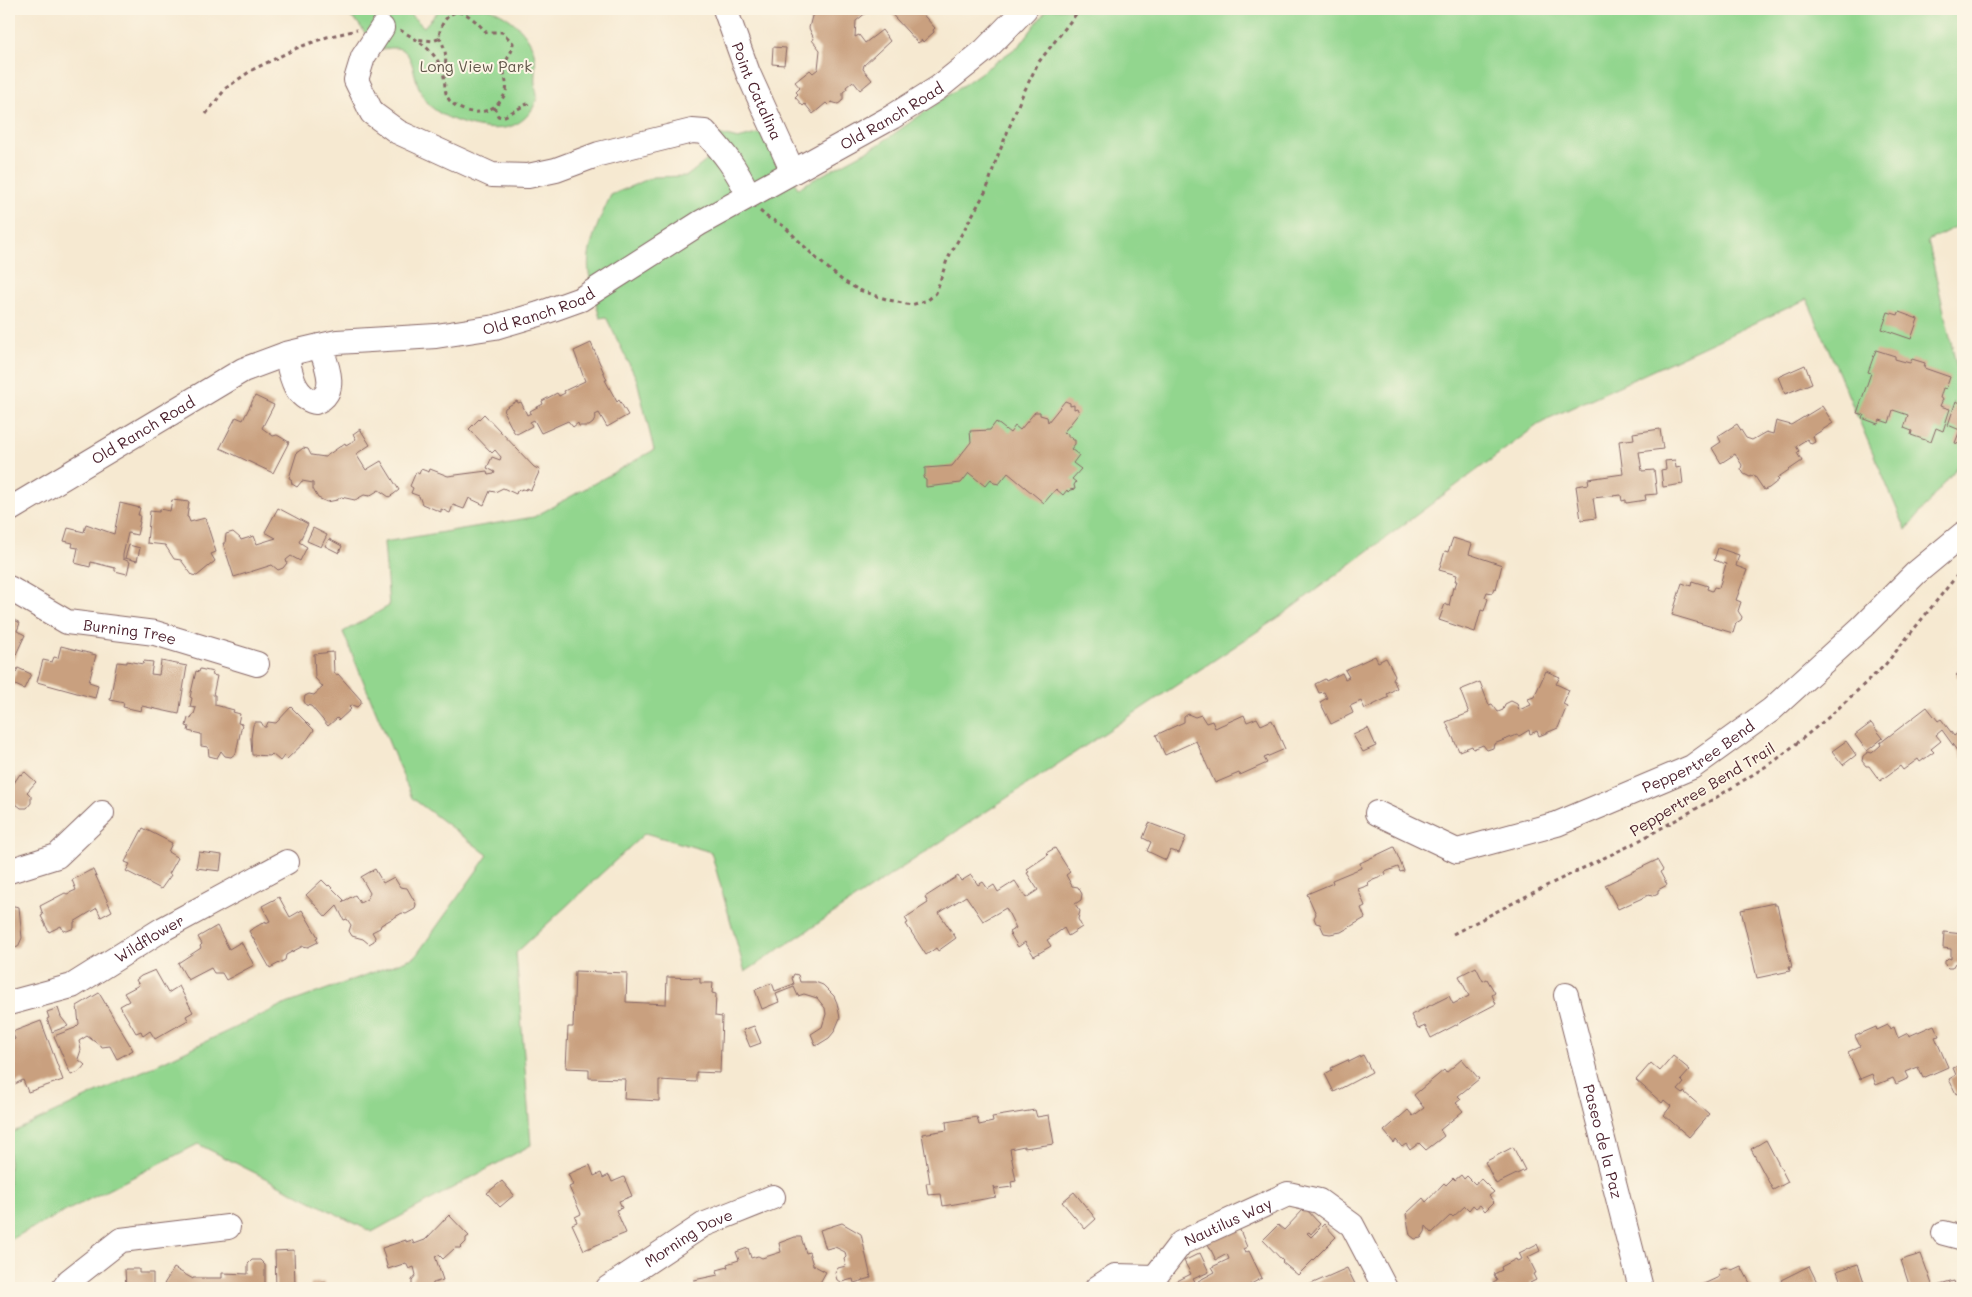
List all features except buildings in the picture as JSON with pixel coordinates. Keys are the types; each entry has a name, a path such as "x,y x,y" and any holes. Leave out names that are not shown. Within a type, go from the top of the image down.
{"street":[{"name":"Point Catalina","path":"725,9 748,73 792,170"},
{"name":"Old Ranch Road","path":"9,510 243,370 286,354 337,342 436,336 495,327 540,314 581,299 700,222 892,116 938,88 985,50 1025,9"},
{"path":"382,28 363,57 356,80 372,113 398,132 492,175 528,176 556,170 599,154 692,132 704,132 725,154 738,172 748,194"},
{"path":"286,354 298,393 309,401 315,402 324,396 330,377 320,346"},
{"name":"Peppertree Bend","path":"1378,813 1457,851 1557,824 1692,767 1771,710 1862,627 1916,573 1963,534"},
{"name":"Burning Tree","path":"9,588 67,622 155,634 257,664"},
{"path":"9,871 57,856 102,813"},
{"name":"Wildflower","path":"9,1003 72,986 163,929 287,862"},
{"name":"Paseo de la Paz","path":"1566,995 1641,1288"},
{"name":"Nautilus Way","path":"1097,1288 1115,1276 1156,1283 1181,1243 1288,1194 1319,1201 1352,1225 1385,1288"},
{"name":"Morning Dove","path":"608,1288 703,1225 773,1197"},
{"path":"64,1288 68,1282 121,1240 228,1227"}],"path":[{"path":"748,194 758,210 767,218 784,226 816,258 843,281 859,290 889,300 912,304 928,300 936,294 947,260 987,189 1021,98 1038,63 1080,9"},
{"path":"415,39 433,41 439,37 443,24 454,13 463,13 472,17 486,32 502,32 508,36 513,43 513,50 504,69 507,88 504,95 494,106 485,112 472,113 459,109 448,100 443,74 446,55 439,37"},
{"path":"206,114 226,88 252,70 290,51 327,37 360,29 382,28 400,30 429,50 443,74"},
{"path":"494,106 498,116 503,117 527,104 529,106"},
{"name":"Peppertree Bend Trail","path":"1453,934 1548,884 1633,844 1717,797 1776,760 1830,716 1884,665 1963,568"}],"green space":[{"name":"Long View Park","path":"479,8 497,12 518,26 532,46 537,95 534,107 526,117 516,124 496,129 461,123 445,116 428,104 424,98 406,53 400,49 391,48 378,51 358,23 340,9 404,9 424,27 440,9"},
{"path":"1047,9 1963,9 1963,223 1928,241 1963,395 1963,460 1906,530 1807,299 1543,421 1282,615 745,972 711,852 645,833 516,953 531,1145 372,1232 198,1144 9,1240 9,1134 281,1006 415,957 488,855 412,798 343,632 389,606 384,542 534,517 654,450 637,380 606,317 600,318 590,279 589,254 611,195 653,177 687,176 710,158 718,134 738,139 764,132 772,149 798,188 878,145 1020,45"}]}
